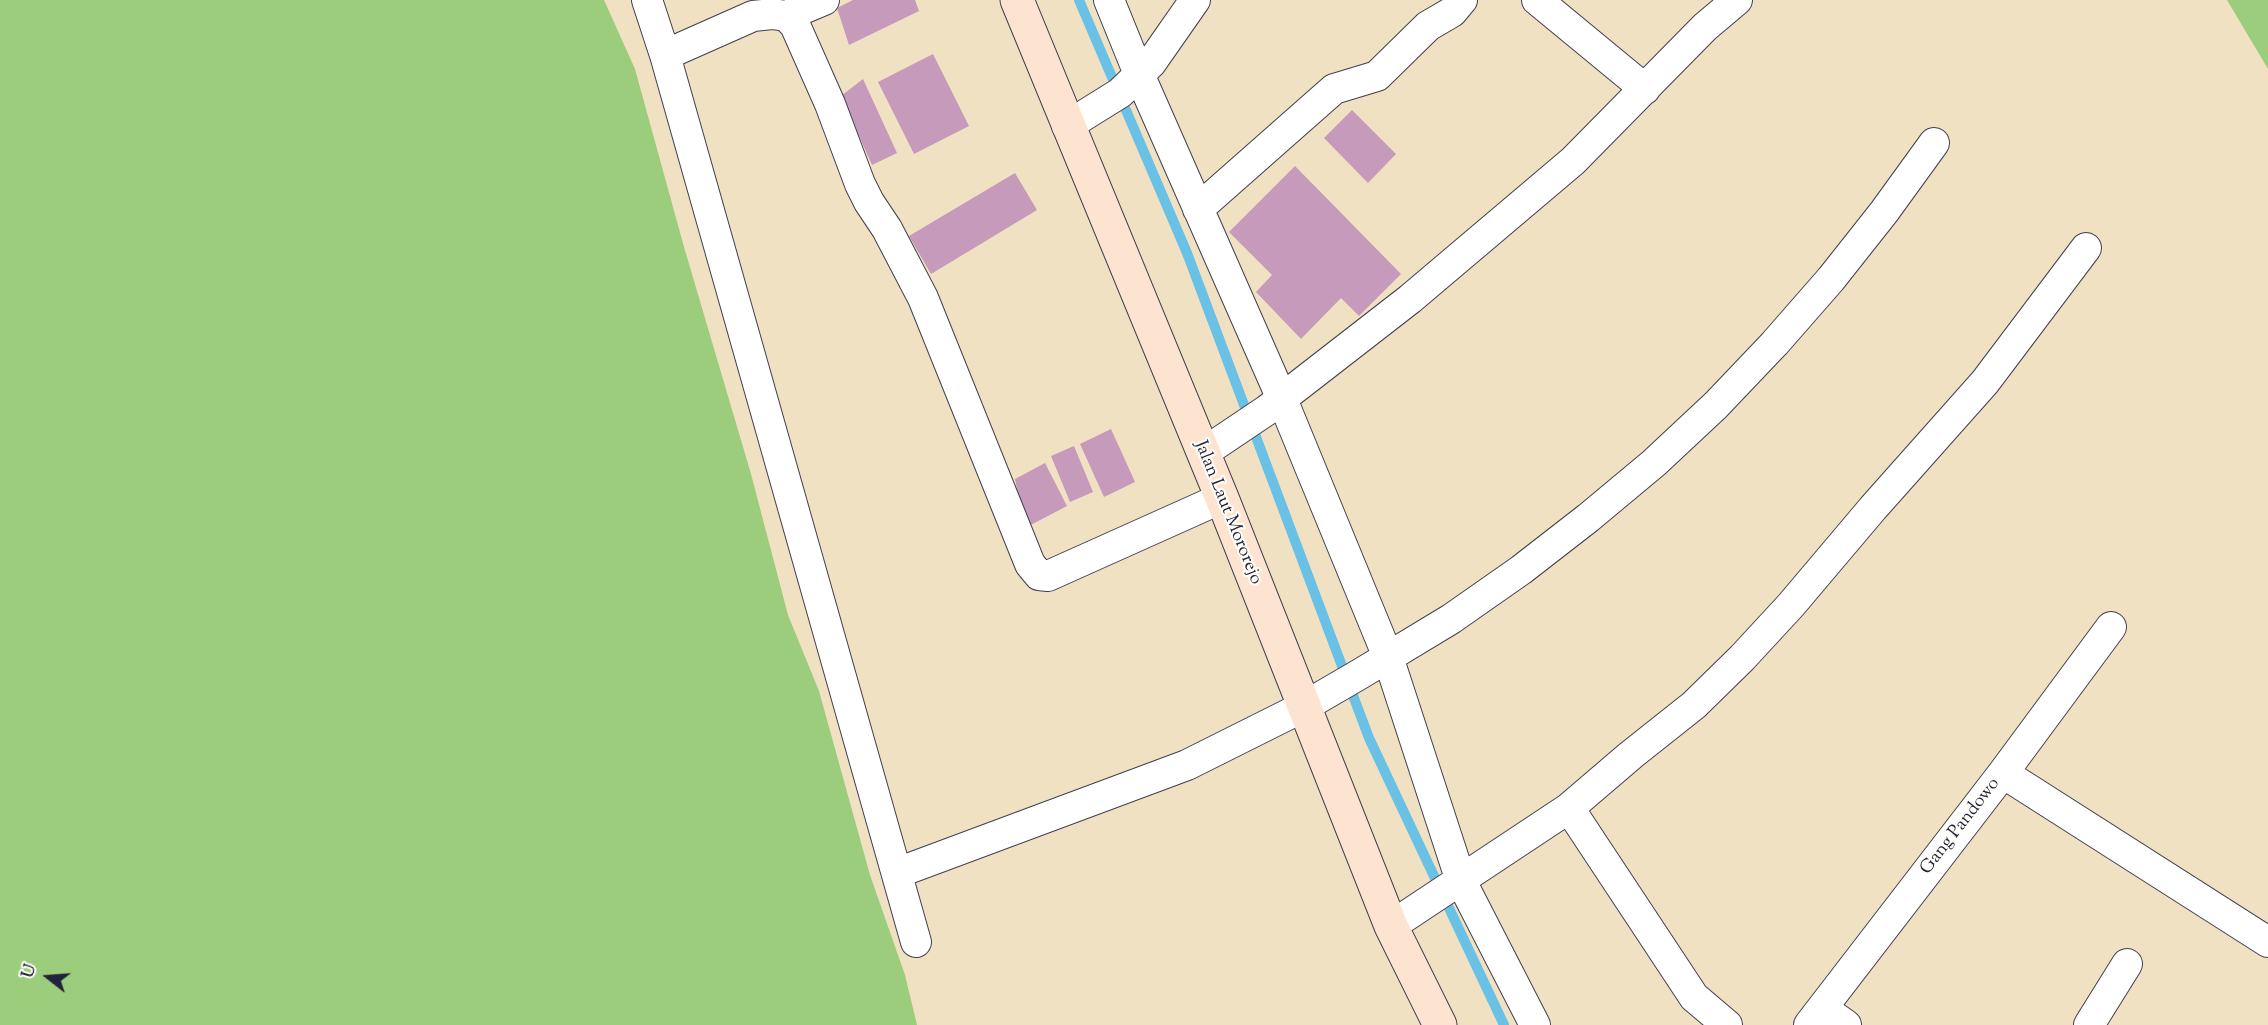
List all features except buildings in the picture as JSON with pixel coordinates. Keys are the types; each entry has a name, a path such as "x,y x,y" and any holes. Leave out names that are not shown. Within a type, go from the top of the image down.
{"street":[{"path":"647,0 665,55 916,942"},
{"path":"665,55 753,16 772,14 786,16 824,0"},
{"name":"Jalan Laut Mororejo","path":"1017,0 1079,119 1214,446 1222,498 1313,701 1402,918 1440,1025"},
{"path":"1109,0 1130,83 1198,209 1274,405 1388,657 1453,886 1535,1025"},
{"path":"1079,119 1130,83 1151,63 1195,0"},
{"path":"1198,209 1334,89 1377,76 1428,26 1452,12 1462,0"},
{"path":"1537,0 1645,89"},
{"path":"1214,446 1274,405 1410,299 1573,160 1706,27 1737,0"},
{"path":"786,16 795,25 805,46 864,193 887,229 923,298 1030,564 1038,575 1048,576 1222,498"},
{"path":"897,873 1187,765 1313,701 1360,674 1451,619 1521,570 1637,477 1716,405 1831,279 1934,143"},
{"path":"1402,918 1569,808 1694,705 1770,628 1872,508 1985,382 2086,248"},
{"name":"Gang Pandowo","path":"1815,1017 2003,773 2111,627"},
{"path":"2003,773 2268,942"},
{"path":"1569,808 1694,997 1727,1025"},
{"path":"2090,1025 2127,964"},
{"path":"1815,1017 1846,1025"}],"green space":[{"path":"0,0 604,0 635,69 684,247 751,474 788,615 819,691 870,875 905,975 917,1025 0,1025"},
{"path":"2227,0 2268,0 2268,69"}],"waterway":[{"path":"1079,0 1187,253 1369,738 1504,1025"}]}
